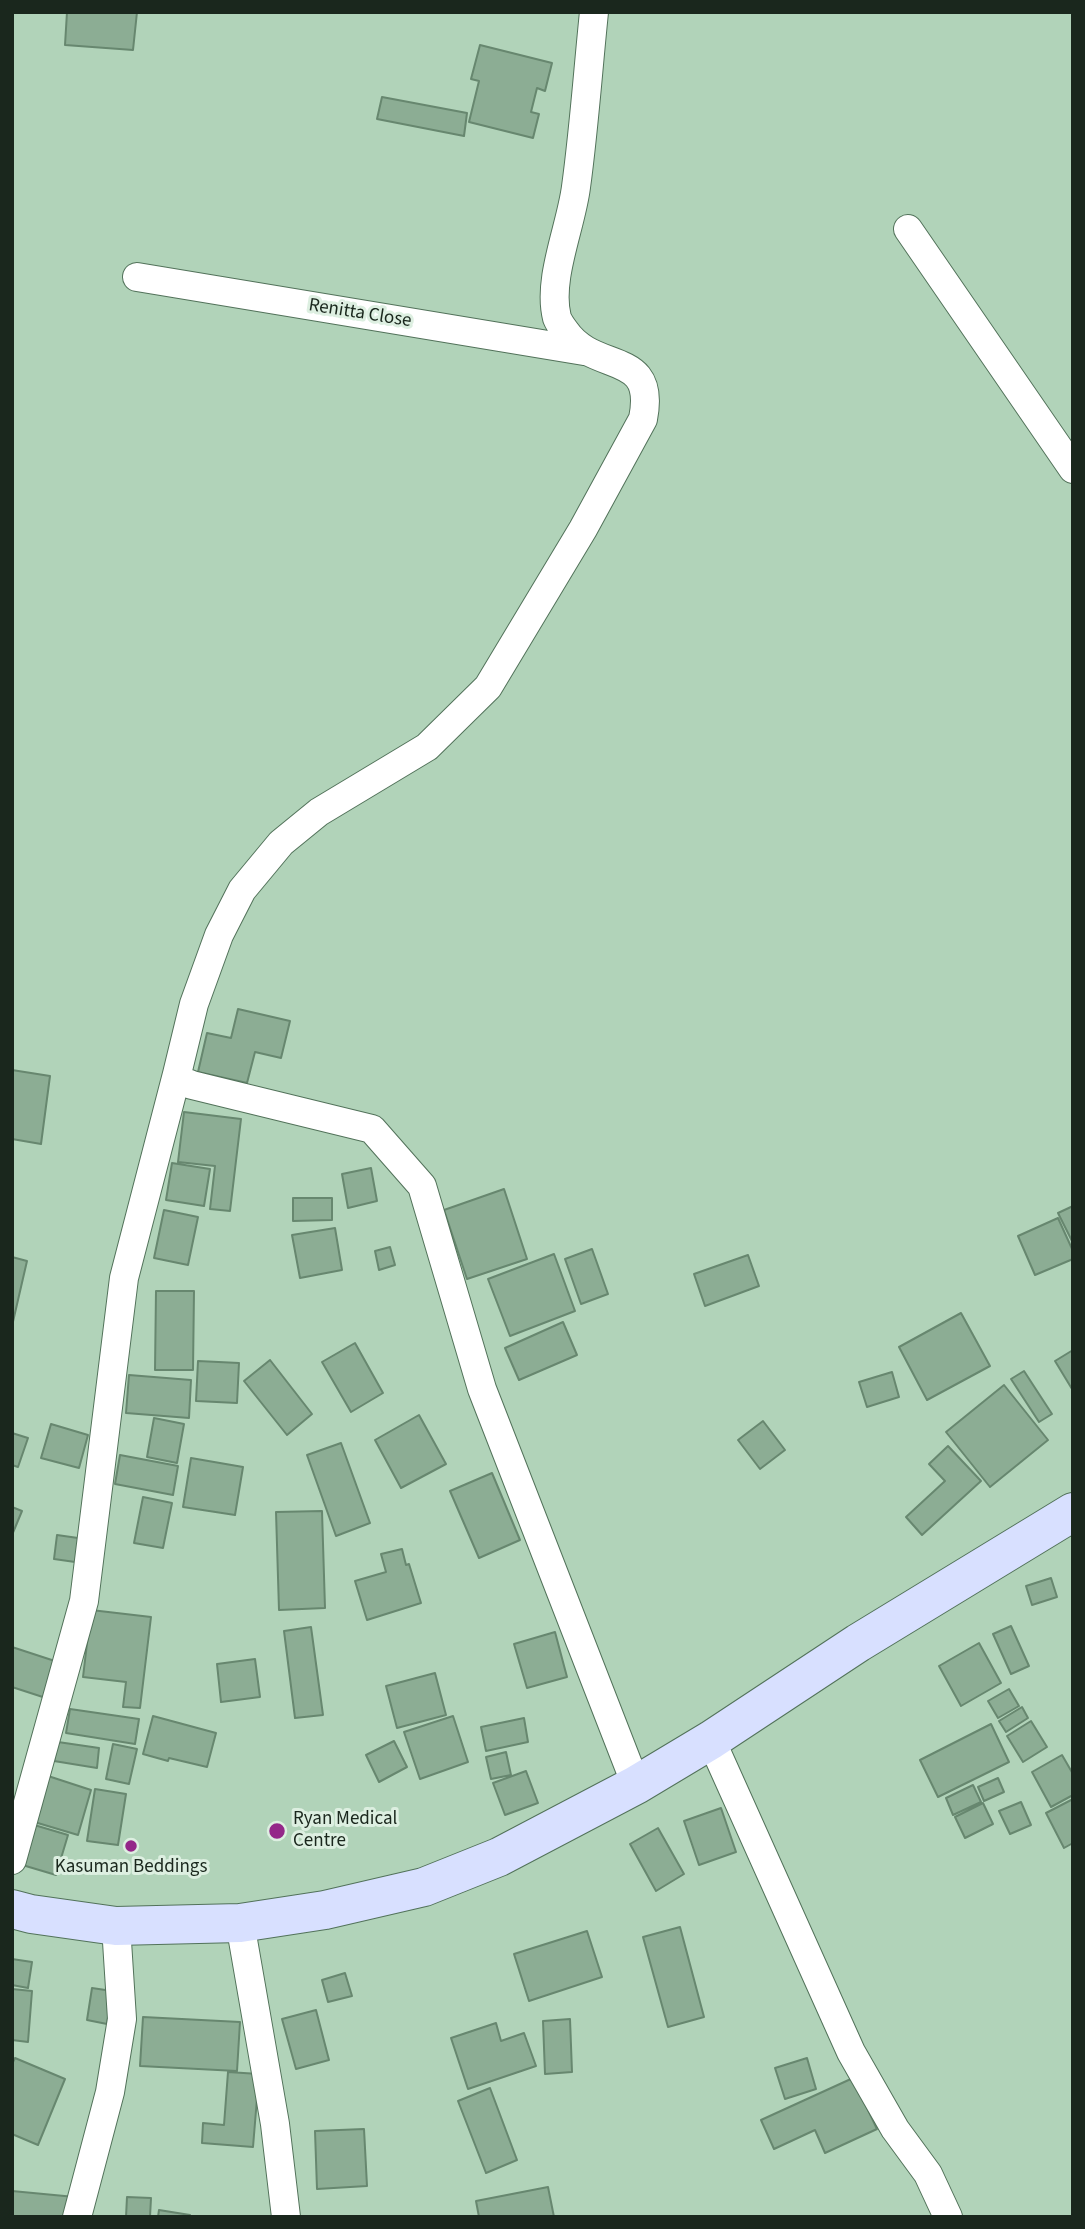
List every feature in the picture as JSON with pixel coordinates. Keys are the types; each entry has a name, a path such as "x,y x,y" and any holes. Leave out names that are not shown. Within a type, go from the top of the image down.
{"street":[{"path":"12,1860 84,1601 124,1278 194,1004 219,935 243,890 281,843 319,812 427,747 488,687 583,529 643,419 646,400 644,384 635,372 584,351 570,339 558,321 553,297 576,189 594,12"},
{"path":"908,229 1073,469"},
{"name":"Renitta Close","path":"137,277 584,351"},
{"path":"177,1074 182,1082 192,1085 372,1129 422,1186 482,1389 636,1785"},
{"path":"12,1909 116,1926 240,1923 325,1910 424,1887 499,1857 636,1785 711,1740 858,1643 1073,1512"},
{"path":"711,1740 851,2052 895,2129 928,2174 948,2217"},
{"path":"240,1923 275,2124 286,2217"},
{"path":"77,2217 110,2092 122,2019 116,1926"}],"building":[{"path":"67,12 137,12 133,50 65,45"},
{"path":"480,45 552,63 545,91 537,88 531,112 539,114 533,138 469,122 479,81 471,79"},
{"path":"382,97 467,113 464,136 377,119"},
{"path":"238,1009 290,1021 281,1058 255,1052 247,1083 198,1072 207,1033 231,1038"},
{"path":"12,1070 50,1076 41,1144 12,1139"},
{"path":"184,1112 241,1119 230,1211 210,1209 215,1166 178,1162"},
{"path":"172,1163 210,1169 204,1206 166,1200"},
{"path":"371,1168 377,1201 348,1208 342,1174"},
{"path":"504,1189 527,1259 467,1279 444,1210"},
{"path":"293,1198 332,1198 332,1220 293,1221"},
{"path":"1073,1206 1073,1243 1058,1213"},
{"path":"164,1210 198,1217 188,1265 154,1258"},
{"path":"1058,1218 1073,1251 1073,1259 1035,1275 1018,1236"},
{"path":"335,1228 342,1270 300,1278 292,1235"},
{"path":"390,1247 395,1265 379,1270 375,1251"},
{"path":"592,1249 608,1294 581,1304 565,1259"},
{"path":"554,1254 575,1311 510,1336 488,1279"},
{"path":"748,1255 759,1286 705,1306 694,1274"},
{"path":"12,1257 27,1261 12,1326"},
{"path":"156,1291 194,1291 193,1370 155,1370"},
{"path":"961,1313 990,1366 927,1400 899,1347"},
{"path":"563,1322 577,1355 519,1380 505,1348"},
{"path":"355,1343 383,1393 351,1412 322,1362"},
{"path":"1073,1350 1073,1388 1072,1389 1055,1361"},
{"path":"270,1360 312,1414 287,1435 244,1381"},
{"path":"198,1361 239,1363 237,1403 196,1401"},
{"path":"1024,1371 1052,1414 1039,1422 1011,1379"},
{"path":"892,1372 899,1397 867,1407 859,1382"},
{"path":"129,1375 191,1380 189,1418 126,1413"},
{"path":"1004,1385 1048,1440 990,1487 946,1432"},
{"path":"419,1415 446,1464 401,1488 375,1440"},
{"path":"154,1418 184,1424 177,1463 147,1457"},
{"path":"763,1421 785,1450 760,1469 738,1440"},
{"path":"51,1424 88,1435 79,1468 41,1458"},
{"path":"12,1433 28,1438 18,1467 12,1465"},
{"path":"341,1443 370,1523 336,1536 307,1455"},
{"path":"948,1446 981,1481 922,1535 906,1517 945,1481 929,1464"},
{"path":"120,1455 178,1466 173,1495 115,1484"},
{"path":"191,1458 243,1467 235,1515 183,1507"},
{"path":"492,1473 520,1540 479,1558 450,1491"},
{"path":"143,1497 172,1503 163,1548 134,1543"},
{"path":"12,1507 22,1511 12,1535"},
{"path":"322,1511 325,1608 279,1610 276,1512"},
{"path":"57,1535 85,1539 82,1563 54,1559"},
{"path":"402,1549 421,1603 367,1620 355,1581 386,1572 381,1554"},
{"path":"1051,1578 1057,1597 1032,1605 1026,1586"},
{"path":"91,1610 151,1617 140,1708 123,1707 126,1682 83,1677"},
{"path":"1011,1626 1029,1666 1011,1674 993,1634"},
{"path":"311,1627 323,1715 295,1718 284,1631"},
{"path":"555,1632 567,1677 527,1688 514,1644"},
{"path":"979,1643 1001,1683 961,1706 939,1666"},
{"path":"12,1647 64,1664 52,1700 12,1687"},
{"path":"255,1659 260,1697 221,1702 217,1664"},
{"path":"435,1673 446,1715 397,1728 386,1686"},
{"path":"1009,1689 1019,1706 998,1718 988,1701"},
{"path":"1022,1707 1028,1718 1006,1732 999,1721"},
{"path":"70,1709 139,1719 135,1744 66,1733"},
{"path":"153,1716 216,1733 207,1767 143,1754"},
{"path":"453,1716 468,1762 420,1779 404,1732"},
{"path":"524,1718 528,1742 486,1751 481,1727"},
{"path":"1031,1721 1047,1747 1023,1762 1007,1736"},
{"path":"991,1724 1009,1762 938,1797 920,1760"},
{"path":"394,1741 407,1767 379,1782 366,1755"},
{"path":"58,1742 99,1748 97,1768 54,1761"},
{"path":"113,1744 137,1749 129,1784 106,1779"},
{"path":"506,1752 511,1775 491,1779 486,1757"},
{"path":"1062,1755 1073,1774 1073,1795 1051,1807 1032,1772"},
{"path":"526,1771 538,1803 505,1815 493,1783"},
{"path":"45,1775 91,1790 78,1835 31,1821"},
{"path":"998,1778 1004,1792 984,1801 978,1787"},
{"path":"973,1785 981,1802 953,1815 946,1798"},
{"path":"95,1789 126,1794 118,1845 87,1841"},
{"path":"1073,1799 1073,1843 1064,1848 1046,1813"},
{"path":"1021,1802 1031,1825 1010,1834 999,1811"},
{"path":"983,1803 993,1824 965,1838 955,1817"},
{"path":"721,1808 736,1852 699,1865 684,1821"},
{"path":"31,1824 68,1835 56,1875 19,1864"},
{"path":"658,1828 684,1874 656,1891 630,1844"},
{"path":"680,1927 704,2017 668,2027 643,1937"},
{"path":"587,1931 602,1977 529,2001 514,1954"},
{"path":"12,1959 32,1962 28,1988 12,1985"},
{"path":"345,1973 352,1996 328,2002 322,1980"},
{"path":"92,1988 112,1991 107,2024 87,2020"},
{"path":"12,1989 32,1991 28,2042 12,2040"},
{"path":"316,2010 329,2060 296,2069 282,2019"},
{"path":"143,2017 240,2022 237,2071 140,2066"},
{"path":"570,2019 572,2072 545,2074 543,2021"},
{"path":"496,2023 501,2041 524,2033 536,2066 468,2089 451,2038"},
{"path":"15,2058 65,2079 38,2145 12,2134 12,2064"},
{"path":"807,2058 816,2089 785,2099 775,2068"},
{"path":"228,2072 259,2074 253,2147 202,2143 203,2123 224,2125"},
{"path":"853,2078 877,2129 825,2153 815,2130 774,2149 761,2120"},
{"path":"490,2088 517,2160 486,2173 458,2101"},
{"path":"364,2129 367,2186 317,2189 315,2131"},
{"path":"548,2187 554,2217 479,2217 476,2201"},
{"path":"12,2191 75,2197 73,2217 12,2216"},
{"path":"127,2197 151,2198 150,2217 126,2217"},
{"path":"159,2210 190,2215 190,2217 158,2217"}],"place":[{"name":"Ryan Medical Centre","path":"277,1831"},
{"name":"Kasuman Beddings","path":"131,1846"}]}
